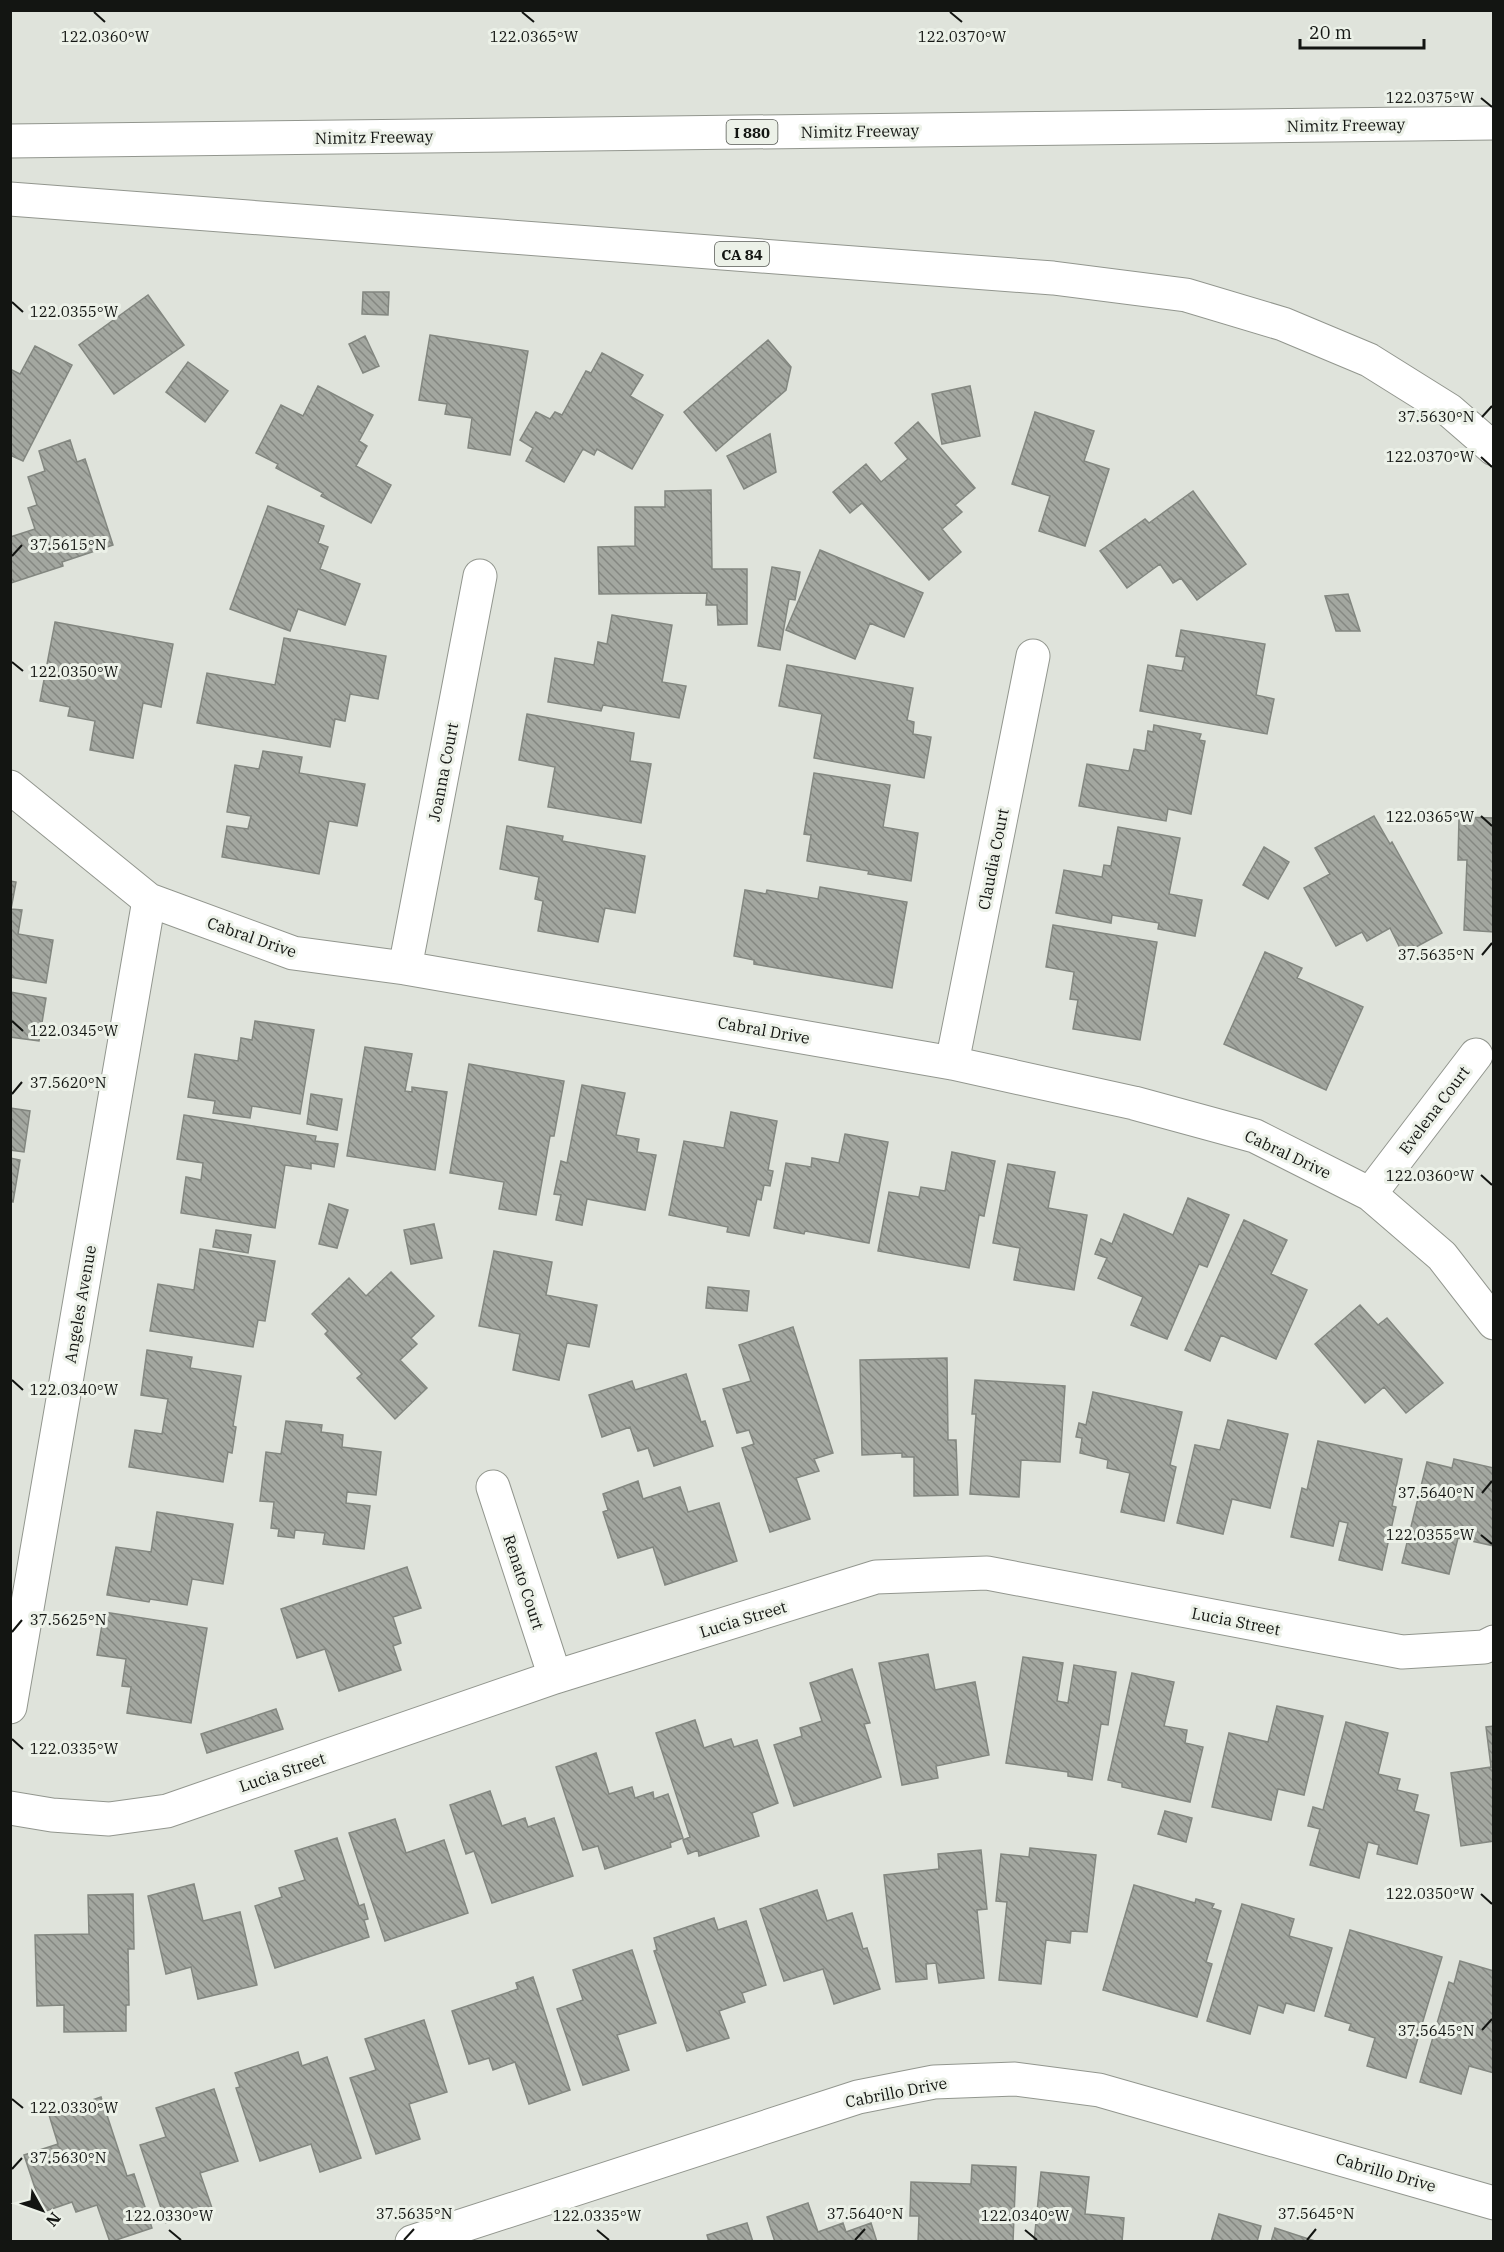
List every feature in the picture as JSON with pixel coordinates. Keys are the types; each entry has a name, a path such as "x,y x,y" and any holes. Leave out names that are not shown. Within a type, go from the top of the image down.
{"main road":[{"name":"Nimitz Freeway","path":"10,141 1494,123"},
{"name":"CA 84","path":"10,199 1053,278 1186,295 1282,324 1369,360 1449,410 1494,449"},
{"name":"Joanna Court","path":"405,968 480,576"},
{"name":"Claudia Court","path":"952,1063 1033,656"},
{"name":"Cabral Drive","path":"10,787 149,900 293,953 405,968 952,1063 1134,1103 1256,1136 1370,1194 1442,1256 1494,1323"},
{"name":"Angeles Avenue","path":"10,1707 149,900"},
{"name":"Evelena Court","path":"1370,1194 1476,1055"},
{"name":"Renato Court","path":"493,1487 555,1677"},
{"name":"Lucia Street","path":"10,1808 52,1815 109,1819 167,1811 555,1677 876,1577 987,1573 1402,1652 1484,1647 1494,1642"},
{"name":"Cabrillo Drive","path":"412,2241 858,2097 934,2082 1015,2079 1099,2090 1494,2202"}],"building":[{"path":"363,292 389,292 388,315 362,314"},
{"path":"148,295 184,345 114,394 79,345"},
{"path":"430,335 528,351 510,455 468,448 472,418 445,414 447,404 419,400"},
{"path":"365,336 379,366 363,373 349,344"},
{"path":"768,340 791,367 786,390 716,451 684,412"},
{"path":"35,346 72,365 23,461 10,455 10,369 20,374"},
{"path":"602,353 643,375 630,396 663,415 632,469 597,449 594,455 583,449 564,482 526,461 533,448 520,440 536,412 550,419 555,412 562,415 586,371 591,373"},
{"path":"188,362 228,391 205,422 166,392"},
{"path":"318,386 373,415 359,441 367,446 356,466 391,485 371,523 321,496 323,493 276,468 278,464 256,453 281,405 303,416"},
{"path":"970,386 980,436 942,444 932,394"},
{"path":"1035,412 1094,431 1084,461 1109,469 1085,546 1039,531 1050,496 1012,484"},
{"path":"918,422 975,488 955,505 962,512 942,529 961,552 929,580 862,503 850,513 833,492 866,464 881,482 908,459 895,443"},
{"path":"770,434 776,472 744,489 727,456"},
{"path":"70,440 77,462 85,459 113,545 62,562 63,566 11,583 10,537 35,529 28,508 37,505 28,477 45,471 39,451"},
{"path":"711,490 712,569 747,569 747,624 718,625 717,605 706,605 707,593 599,594 598,547 635,546 635,507 665,507 665,491"},
{"path":"1193,491 1246,564 1197,600 1181,578 1173,583 1160,564 1127,588 1100,551 1145,519 1149,523"},
{"path":"268,506 324,526 318,543 328,547 320,569 360,584 345,625 298,609 290,631 230,609"},
{"path":"820,550 923,593 904,637 870,623 855,659 786,630"},
{"path":"772,567 800,572 795,600 789,599 780,650 758,646"},
{"path":"1348,594 1360,631 1336,631 1325,596"},
{"path":"612,615 672,625 662,682 686,686 679,718 603,705 601,711 548,702 555,658 594,665 598,642 607,644"},
{"path":"55,622 173,644 161,707 143,703 133,758 90,750 95,721 68,716 70,707 40,701"},
{"path":"1181,630 1265,644 1256,695 1274,699 1267,734 1140,711 1148,665 1182,671 1185,657 1176,656"},
{"path":"284,638 386,656 378,699 350,694 345,721 335,719 330,747 197,723 207,673 275,685"},
{"path":"787,665 913,688 907,720 914,722 913,734 931,737 924,778 814,758 822,714 779,706"},
{"path":"527,714 634,733 630,761 651,764 641,823 548,807 555,767 519,760"},
{"path":"1154,725 1201,734 1199,740 1205,741 1191,814 1168,809 1166,821 1079,806 1087,764 1129,771 1134,749 1145,751 1148,731 1153,732"},
{"path":"263,751 302,757 299,773 365,784 357,826 329,821 319,874 222,857 227,826 248,829 251,816 227,812 235,765 259,769"},
{"path":"814,773 890,785 883,827 918,833 911,881 868,874 869,871 807,861 811,835 804,834"},
{"path":"1374,816 1390,844 1392,842 1442,933 1403,954 1390,928 1367,941 1362,932 1336,946 1304,888 1330,874 1315,848"},
{"path":"1459,817 1494,818 1494,932 1464,930 1467,860 1458,860"},
{"path":"507,826 563,836 562,841 645,856 635,913 605,908 598,942 538,931 543,901 535,899 539,877 500,869"},
{"path":"1118,827 1180,838 1169,894 1202,900 1195,936 1158,929 1159,923 1112,915 1111,923 1056,913 1064,870 1102,877 1104,865 1111,866"},
{"path":"1264,847 1289,862 1268,899 1243,885"},
{"path":"10,881 16,882 11,909 22,910 18,934 53,940 46,983 10,977"},
{"path":"820,887 907,902 892,988 754,964 754,960 734,956 745,890 766,894 767,890 818,899"},
{"path":"1053,925 1157,942 1140,1040 1073,1029 1078,1000 1070,999 1074,972 1046,967"},
{"path":"1265,952 1302,968 1297,978 1363,1007 1326,1090 1224,1044"},
{"path":"10,992 46,998 39,1041 10,1037"},
{"path":"255,1021 314,1030 300,1114 252,1106 250,1118 213,1113 215,1101 188,1097 195,1054 238,1061 241,1038 252,1040"},
{"path":"365,1047 412,1054 405,1091 412,1092 412,1087 447,1092 435,1170 347,1156"},
{"path":"469,1064 564,1081 554,1136 550,1136 536,1215 499,1209 504,1182 450,1173"},
{"path":"582,1085 625,1093 616,1135 639,1139 637,1152 656,1155 645,1210 587,1199 582,1225 556,1220 561,1195 554,1194 561,1161 567,1163"},
{"path":"311,1094 342,1099 337,1130 307,1124"},
{"path":"10,1108 30,1111 24,1152 10,1150"},
{"path":"731,1112 777,1121 768,1170 773,1171 770,1186 764,1185 761,1200 757,1199 749,1236 727,1232 728,1227 669,1215 684,1141 724,1148"},
{"path":"184,1115 316,1136 315,1141 338,1144 334,1167 311,1163 311,1169 285,1165 275,1228 181,1213 186,1177 201,1180 203,1163 177,1159"},
{"path":"845,1134 888,1142 869,1243 805,1231 804,1234 774,1228 786,1163 811,1167 812,1158 839,1163"},
{"path":"952,1152 995,1161 984,1216 979,1215 969,1268 878,1251 889,1192 919,1197 921,1187 945,1191"},
{"path":"10,1158 20,1160 13,1202 10,1201"},
{"path":"1008,1164 1055,1172 1048,1208 1087,1215 1074,1290 1014,1280 1020,1248 993,1243"},
{"path":"1188,1198 1229,1215 1207,1267 1199,1264 1167,1339 1131,1325 1143,1297 1098,1278 1107,1258 1095,1254 1101,1239 1112,1244 1124,1214 1173,1235"},
{"path":"329,1204 348,1210 337,1248 319,1244"},
{"path":"1244,1220 1287,1240 1271,1274 1307,1290 1276,1359 1221,1335 1210,1361 1185,1350"},
{"path":"434,1224 442,1258 411,1264 404,1230"},
{"path":"216,1230 251,1235 248,1253 213,1247"},
{"path":"200,1249 275,1261 265,1321 258,1320 253,1347 150,1331 158,1284 194,1290"},
{"path":"494,1251 552,1262 546,1295 597,1305 589,1347 567,1343 559,1380 513,1370 520,1334 479,1326"},
{"path":"391,1272 434,1316 411,1338 417,1344 400,1360 427,1388 395,1419 357,1378 362,1374 325,1334 328,1331 312,1314 349,1278 366,1296"},
{"path":"708,1287 749,1291 747,1311 706,1308"},
{"path":"1360,1305 1378,1325 1387,1318 1443,1383 1406,1413 1384,1387 1365,1403 1315,1344"},
{"path":"793,1327 833,1453 814,1459 819,1471 796,1478 810,1519 770,1532 742,1448 754,1444 749,1430 737,1433 723,1389 751,1381 739,1345"},
{"path":"147,1350 192,1357 190,1368 241,1376 233,1426 236,1427 232,1453 228,1452 223,1482 129,1467 135,1430 162,1434 168,1399 141,1395"},
{"path":"947,1358 948,1440 956,1440 958,1495 914,1496 914,1457 902,1457 902,1453 862,1455 860,1360"},
{"path":"686,1374 701,1422 705,1421 713,1446 654,1466 648,1448 638,1451 630,1427 602,1437 589,1395 632,1381 635,1390"},
{"path":"975,1380 1065,1386 1060,1462 1021,1460 1019,1497 970,1494 976,1414 972,1414"},
{"path":"1093,1392 1182,1412 1170,1465 1176,1467 1164,1521 1121,1512 1130,1473 1107,1468 1108,1460 1080,1453 1082,1438 1076,1437 1079,1423 1086,1425"},
{"path":"1228,1420 1288,1434 1270,1508 1232,1499 1223,1534 1177,1523 1195,1445 1220,1450"},
{"path":"286,1421 322,1425 321,1432 343,1435 342,1447 381,1452 376,1495 347,1492 346,1503 370,1506 364,1549 323,1544 325,1533 295,1530 294,1538 278,1536 279,1529 271,1528 274,1502 260,1501 266,1452 281,1454"},
{"path":"1318,1441 1402,1459 1392,1506 1396,1507 1382,1570 1339,1560 1348,1523 1339,1521 1333,1546 1291,1537 1302,1488 1307,1490"},
{"path":"1454,1459 1494,1468 1494,1546 1458,1538 1449,1574 1402,1563 1427,1462 1452,1468"},
{"path":"638,1481 643,1499 680,1487 688,1512 719,1503 737,1561 665,1585 653,1547 618,1558 603,1512 608,1510 603,1494"},
{"path":"157,1512 233,1524 223,1584 192,1579 187,1605 107,1595 116,1547 151,1552"},
{"path":"407,1567 421,1608 393,1617 401,1643 393,1646 401,1670 339,1691 325,1649 297,1658 281,1609"},
{"path":"104,1612 207,1628 191,1723 127,1713 131,1687 122,1686 126,1659 97,1655"},
{"path":"928,1654 935,1690 975,1682 989,1755 936,1766 938,1778 902,1785 879,1663"},
{"path":"1023,1657 1063,1663 1057,1701 1068,1703 1074,1665 1116,1672 1108,1725 1101,1724 1092,1780 1068,1776 1068,1772 1006,1763"},
{"path":"852,1669 870,1723 864,1724 881,1777 794,1806 774,1745 802,1736 800,1728 822,1721 810,1683"},
{"path":"1132,1673 1174,1682 1164,1726 1187,1730 1185,1743 1203,1747 1190,1802 1122,1787 1122,1783 1108,1780"},
{"path":"1277,1706 1323,1716 1304,1795 1278,1789 1271,1820 1212,1807 1229,1733 1268,1742"},
{"path":"276,1709 283,1729 207,1753 201,1734"},
{"path":"695,1720 704,1748 731,1739 734,1747 757,1740 778,1803 752,1813 759,1836 699,1856 698,1850 688,1854 683,1840 690,1837 656,1733"},
{"path":"1346,1722 1388,1733 1378,1774 1400,1779 1397,1790 1418,1795 1414,1811 1429,1815 1417,1864 1377,1854 1379,1845 1368,1842 1359,1878 1310,1865 1320,1829 1308,1826 1313,1807 1323,1810"},
{"path":"1494,1726 1494,1841 1461,1846 1451,1773 1491,1767 1486,1727"},
{"path":"596,1753 609,1794 632,1787 635,1798 653,1792 654,1799 668,1794 683,1838 670,1843 671,1847 605,1869 598,1846 583,1850 556,1767"},
{"path":"490,1791 502,1826 525,1818 528,1827 554,1818 573,1876 492,1903 474,1851 466,1854 450,1805"},
{"path":"1165,1811 1192,1818 1186,1842 1158,1834"},
{"path":"395,1819 406,1853 444,1840 468,1913 385,1941 349,1833"},
{"path":"337,1838 359,1906 364,1904 368,1919 364,1920 369,1937 275,1968 255,1906 282,1897 279,1888 305,1880 295,1851"},
{"path":"1030,1848 1096,1855 1087,1932 1071,1931 1070,1943 1046,1940 1041,1984 999,1980 1007,1902 996,1901 1001,1854 1029,1857"},
{"path":"981,1850 987,1909 977,1910 984,1978 939,1983 936,1963 926,1964 927,1979 896,1982 884,1875 939,1869 938,1854"},
{"path":"194,1884 203,1921 240,1912 257,1985 198,1999 191,1967 166,1974 148,1896"},
{"path":"1134,1885 1195,1903 1196,1899 1214,1904 1212,1908 1221,1911 1206,1962 1212,1964 1197,2017 1103,1990"},
{"path":"817,1890 827,1921 852,1913 863,1949 867,1948 880,1989 834,2004 823,1969 784,1981 760,1909"},
{"path":"133,1894 134,1949 128,1949 129,2005 126,2005 126,2031 64,2032 64,2005 37,2006 35,1935 89,1934 88,1895"},
{"path":"1242,1904 1294,1919 1289,1936 1332,1948 1314,2011 1286,2003 1283,2013 1258,2005 1250,2034 1207,2021"},
{"path":"714,1918 718,1930 746,1921 766,1985 742,1993 745,2002 719,2011 729,2038 687,2051 654,1951 657,1950 654,1938"},
{"path":"1350,1930 1442,1957 1406,2078 1367,2066 1375,2038 1349,2030 1351,2024 1325,2016"},
{"path":"632,1950 656,2023 617,2035 629,2070 583,2085 557,2009 583,2000 573,1970"},
{"path":"1460,1961 1494,1971 1494,2073 1469,2066 1461,2094 1420,2082 1449,1982 1454,1984"},
{"path":"533,1977 570,2090 529,2104 515,2062 493,2070 489,2058 469,2064 452,2011 518,1989 516,1983"},
{"path":"424,2020 447,2092 409,2104 420,2139 376,2154 350,2078 376,2070 365,2039"},
{"path":"298,2052 302,2066 327,2057 361,2158 320,2172 311,2144 260,2161 236,2088 240,2087 235,2073"},
{"path":"214,2089 238,2161 200,2173 212,2208 166,2223 140,2145 166,2137 156,2108"},
{"path":"101,2097 127,2176 134,2174 152,2228 110,2242 97,2205 76,2212 72,2202 43,2212 24,2155 58,2144 49,2115"},
{"path":"972,2165 1016,2167 1013,2242 918,2242 919,2216 910,2216 911,2182 971,2184"},
{"path":"1041,2172 1089,2177 1085,2214 1124,2218 1122,2242 1034,2242"},
{"path":"808,2203 818,2232 843,2223 846,2232 871,2223 877,2242 775,2242 767,2217"},
{"path":"1219,2214 1261,2226 1257,2242 1211,2242"},
{"path":"747,2223 753,2242 709,2242 707,2235"},
{"path":"1275,2228 1315,2241 1315,2242 1271,2242"}]}
